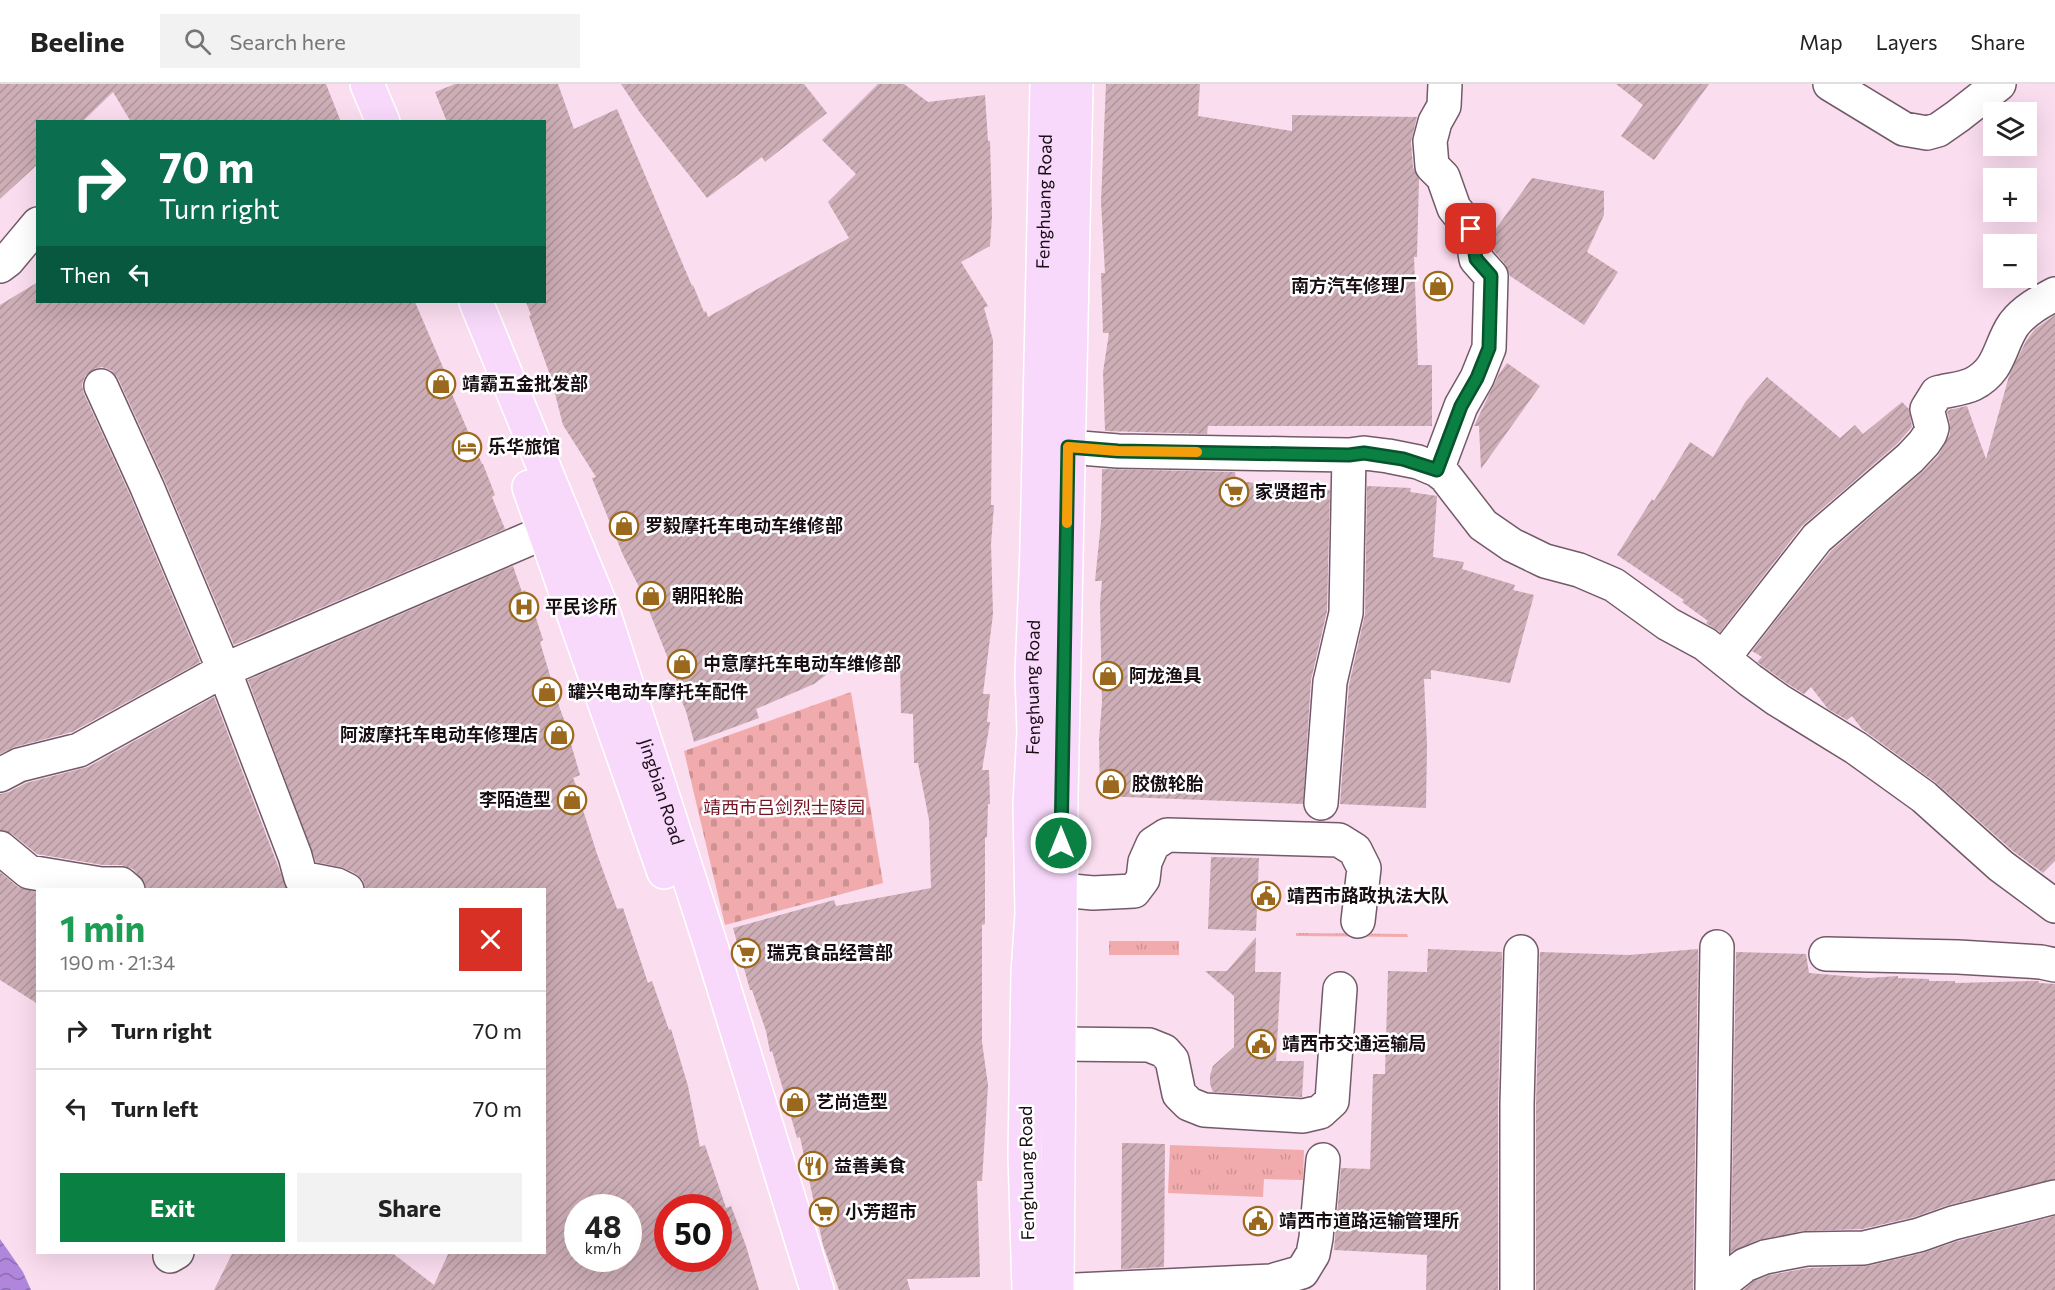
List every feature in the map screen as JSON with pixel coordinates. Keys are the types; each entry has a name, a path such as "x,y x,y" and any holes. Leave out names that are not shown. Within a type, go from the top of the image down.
{"main road":[{"path":"367,84 382,120"},
{"path":"386,84 401,120"},
{"name":"Fenghuang Road","path":"1029,1290 1025,1154 1028,985 1032,914 1030,804 1034,731 1032,675 1037,549 1047,84"},
{"name":"Fenghuang Road","path":"1057,1290 1061,890 1076,84"},
{"name":"Jingbian Road","path":"456,303 510,434 691,948 799,1290"},
{"name":"Jingbian Road","path":"476,303 603,611 715,958 817,1290"}],"street":[{"path":"1437,470 1461,406 1477,378 1489,348 1491,276 1476,259 1471,229 1454,208 1443,177 1432,166 1430,141 1444,106 1445,84"},
{"path":"1830,84 1904,129 1927,134 1938,130 2000,84"},
{"path":"3,259 36,226"},
{"path":"1725,658 1817,538 1910,458 1924,443 1932,428 1927,409 1937,393 1973,384 1989,371 1999,358 2013,326 2022,314 2055,294"},
{"path":"101,386 225,670 295,856 301,878 343,888"},
{"path":"1068,447 1118,451 1349,455 1364,453 1418,462 1437,470 1445,476 1483,525 1512,545 1545,561 1579,570 1614,585 1668,624 1705,644 1725,658 1749,680 1856,748 1924,797 2001,866 2055,906"},
{"path":"1321,803 1330,682 1346,613 1349,455"},
{"path":"0,776 19,765 79,750 225,670 545,532"},
{"path":"1061,890 1093,893 1134,891 1143,879 1144,862 1153,844 1167,835 1339,840 1355,850 1364,868 1359,921"},
{"path":"0,848 29,872 100,884 121,884 126,888"},
{"path":"1712,1290 1718,947"},
{"path":"1517,1290 1517,1104 1521,952"},
{"path":"1826,954 1958,957 2041,962 2055,965"},
{"path":"1059,1044 1149,1045 1164,1051 1172,1060 1179,1094 1189,1104 1204,1110 1303,1116 1320,1112 1332,1101 1340,989"},
{"path":"1076,1290 1271,1281 1302,1272 1313,1254 1316,1238 1323,1160"},
{"path":"1712,1290 1745,1265 1765,1257 1806,1249 1864,1248 2055,1197"}],"green space":[{"name":"靖西市吕剑烈士陵园","path":"851,692 883,883 725,925 684,751"},
{"path":"1296,933 1407,934 1408,937 1296,936"},
{"path":"1109,941 1179,941 1179,955 1109,955"},
{"path":"1170,1145 1304,1150 1303,1180 1264,1179 1263,1197 1168,1193"}],"water":[{"path":"0,1239 23,1272 31,1290 0,1290"}],"building":[{"path":"0,84 326,84 340,120 130,120 113,92 84,120 36,120 36,166 0,199"},
{"path":"455,84 558,84 574,129 617,109 692,286 708,317 849,238 828,202 856,174 822,140 878,84 904,84 928,102 985,95 988,141 990,141 992,216 990,246 961,262 988,306 984,308 993,340 991,505 994,505 991,544 993,614 983,694 990,694 987,722 990,722 982,770 989,770 990,804 988,804 987,837 985,838 985,924 982,925 982,1042 988,1085 982,1181 977,1181 980,1277 907,1279 910,1290 839,1290 823,1245 800,1137 797,1138 772,1051 770,1052 766,1031 752,990 750,990 733,928 834,900 836,906 931,888 929,820 918,763 914,763 913,714 901,713 900,661 865,659 845,661 814,684 756,709 759,718 694,742 686,711 679,695 682,694 642,593 623,555 592,478 596,477 563,425 551,378 529,316 531,315 526,303 546,303 546,120 446,120 435,92"},
{"path":"621,84 804,84 827,113 765,162 762,157 707,198 641,114"},
{"path":"1106,84 1200,84 1198,116 1292,131 1292,115 1417,117 1411,142 1413,167 1419,179 1417,257 1414,257 1418,365 1432,365 1432,426 1208,426 1207,434 1105,431 1103,372 1109,333 1103,333 1101,273 1105,273 1101,202"},
{"path":"1616,84 1709,84 1654,160 1621,136 1643,105"},
{"path":"1532,178 1604,191 1604,215 1587,252 1618,272 1584,325 1510,276 1505,264 1494,251 1491,236"},
{"path":"36,283 36,303 415,303 483,464 495,495 492,497 505,529 234,645 164,479 118,378 111,370 102,367 94,369 85,376 82,385 84,394 130,495 200,662 72,732 14,747 0,754 0,305"},
{"path":"2055,315 2055,861 2043,873 2013,851 1935,782 1862,729 1852,716 1847,720 1828,709 1811,687 1804,694 1788,684 1757,662 1762,657 1752,651 1831,551 1938,456 1950,434 1947,412 1949,410 1967,406 1986,459 2009,376 2026,341 2035,329"},
{"path":"1507,363 1540,386 1481,469 1479,426 1474,426 1499,374"},
{"path":"1767,377 1840,438 1855,425 1863,434 1902,402 1909,409 1912,427 1897,444 1802,526 1720,632 1682,602 1684,600 1617,555 1690,442 1713,457 1746,401"},
{"path":"1102,469 1235,472 1236,481 1330,490 1327,611 1311,680 1303,804 1100,796 1102,581 1095,581 1101,522"},
{"path":"1367,486 1411,488 1410,492 1437,496 1433,557 1464,562 1462,569 1515,585 1513,590 1534,595 1510,683 1431,670 1431,679 1424,679 1427,745 1426,808 1340,804 1349,685 1365,614"},
{"path":"513,566 522,592 525,590 543,640 540,642 573,743 571,744 580,775 573,778 586,809 583,810 597,854 617,909 623,908 648,983 652,981 669,1030 671,1029 688,1086 700,1147 705,1145 721,1194 654,1194 654,1272 732,1272 732,1209 759,1290 214,1290 232,1254 394,1254 434,1285 448,1254 546,1254 546,888 365,888 363,880 355,873 341,867 316,862 248,680"},
{"path":"214,697 286,888 146,888 145,883 133,869 121,865 103,865 37,854 12,834 0,830 0,794 26,783 88,767"},
{"path":"1211,857 1259,858 1256,931 1208,929"},
{"path":"0,872 18,887 36,892 36,1003 0,980"},
{"path":"1256,937 1255,972 1281,972 1276,1061 1304,1061 1302,1097 1213,1092 1210,1084 1213,1066 1234,1047 1234,996 1205,971 1227,971"},
{"path":"1428,949 1502,952 1498,1104 1498,1290 1426,1290 1427,1255 1334,1250 1341,1168 1370,1169 1373,1074 1385,1074 1388,971 1427,972"},
{"path":"1698,949 1693,1290 1536,1290 1536,1104 1540,952 1629,955"},
{"path":"1736,952 1806,954 1809,973 1868,978 1898,976 1898,978 1929,979 1929,981 1955,981 1955,983 2039,981 2039,983 2055,984 2055,1179 1862,1229 1802,1231 1758,1240 1731,1252"},
{"path":"1122,1143 1165,1144 1164,1267 1121,1269"},
{"path":"2055,1216 2055,1290 1743,1290 1754,1281 1770,1275 1808,1268 1868,1266"}],"slow traffic":[{"path":"1067,523 1068,447 1118,451 1197,452"}],"place":[{"name":"南方汽车修理厂","path":"1438,286"},
{"name":"靖霸五金批发部","path":"441,384"},
{"name":"乐华旅馆","path":"467,447"},
{"name":"家贤超市","path":"1234,492"},
{"name":"罗毅摩托车电动车维修部","path":"624,526"},
{"name":"朝阳轮胎","path":"651,596"},
{"name":"平民诊所","path":"524,607"},
{"name":"中意摩托车电动车维修部","path":"682,664"},
{"name":"阿龙渔具","path":"1108,676"},
{"name":"罐兴电动车摩托车配件","path":"547,692"},
{"name":"阿波摩托车电动车修理店","path":"559,735"},
{"name":"胶傲轮胎","path":"1111,784"},
{"name":"李陌造型","path":"572,800"},
{"name":"靖西市路政执法大队","path":"1266,896"},
{"name":"瑞克食品经营部","path":"746,953"},
{"name":"靖西市交通运输局","path":"1261,1044"},
{"name":"艺尚造型","path":"795,1102"},
{"name":"益善美食","path":"813,1166"},
{"name":"小芳超市","path":"824,1212"},
{"name":"靖西市道路运输管理所","path":"1258,1221"}],"route":[{"path":"1061,843 1068,447 1118,451 1349,455 1364,453 1418,462 1437,470 1461,406 1477,378 1489,348 1491,276 1476,259 1471,229"}]}
